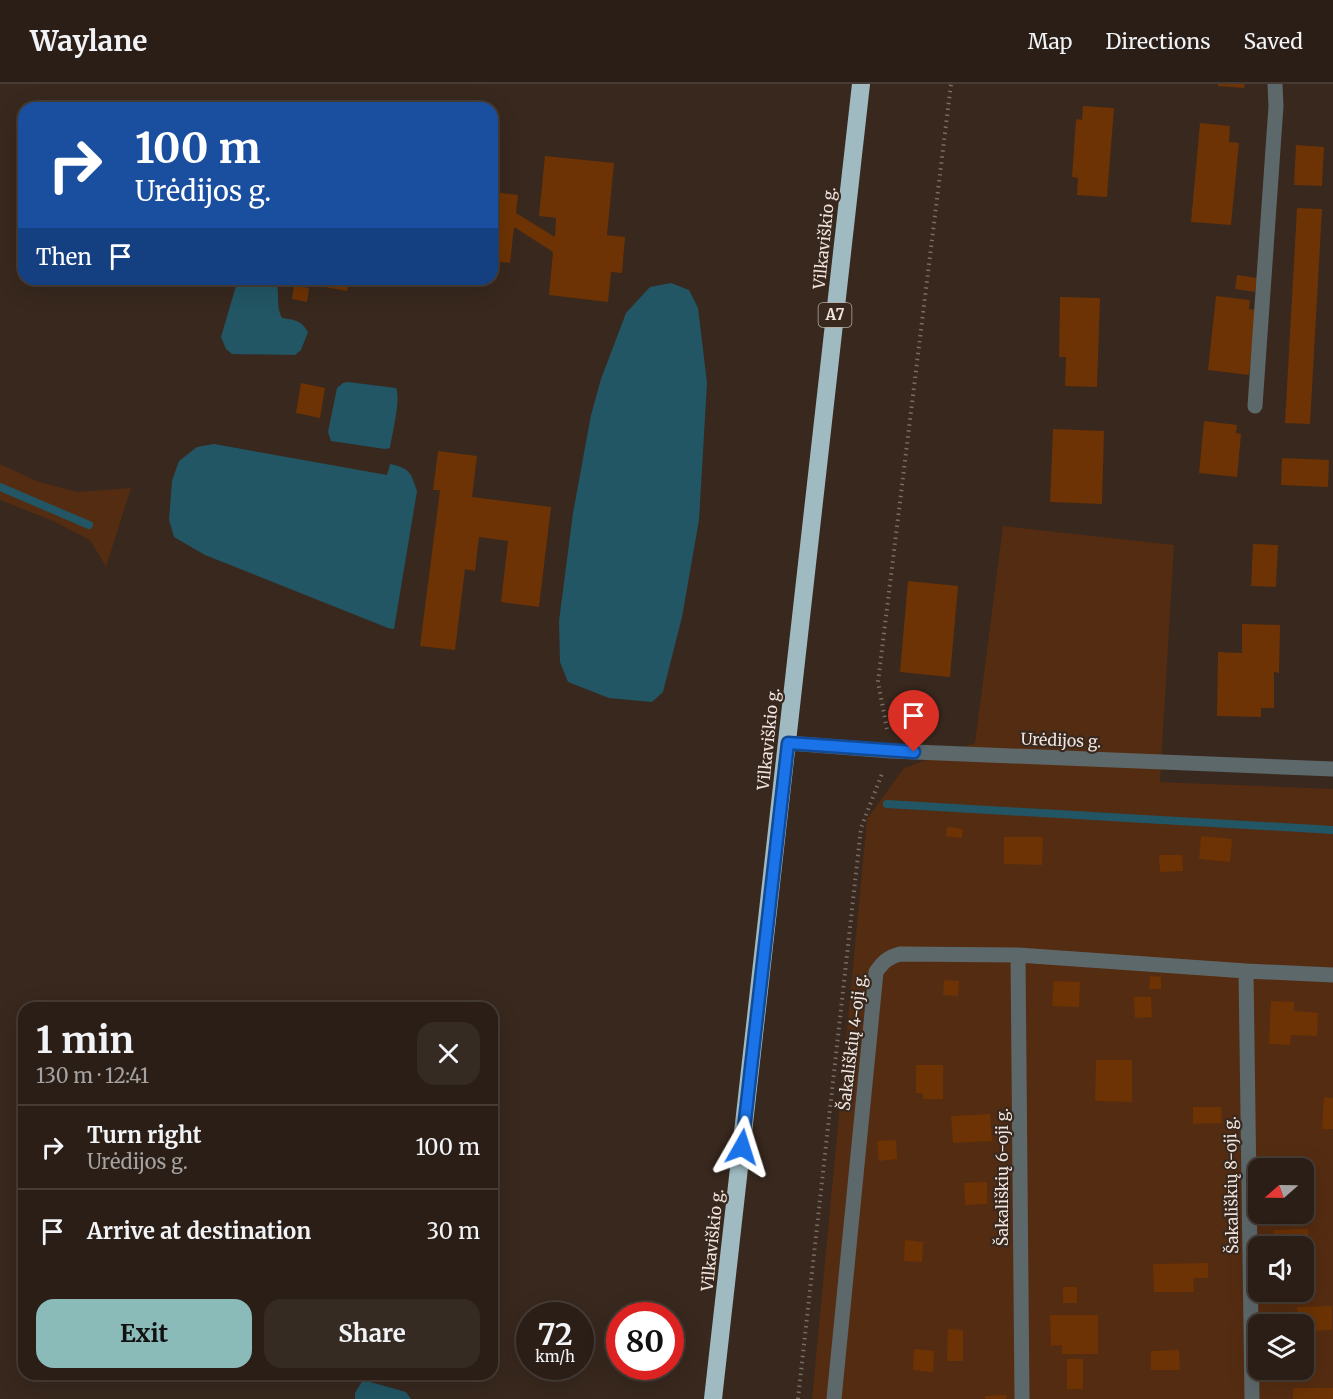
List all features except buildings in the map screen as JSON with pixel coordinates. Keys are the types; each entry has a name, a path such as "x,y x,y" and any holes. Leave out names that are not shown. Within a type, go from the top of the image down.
{"highway":[{"name":"Vilkaviškio g.","path":"713,1399 861,84"}],"street":[{"path":"1255,406 1276,106 1275,84"},
{"name":"Urėdijos g.","path":"788,743 903,751 1333,769"},
{"name":"Šakališkių 4-oji g.","path":"834,1399 876,972 882,963 891,956 900,954 1018,955 1333,975"},
{"name":"Šakališkių 6-oji g.","path":"1018,955 1022,1399"},
{"name":"Šakališkių 8-oji g.","path":"1245,971 1252,1399"}],"shaded area":[{"path":"0,464 39,482 78,492 131,488 106,567 90,540 51,520 0,500"},
{"path":"1003,526 1174,545 1160,782 1333,789 1333,1399 812,1399 867,819 904,768 975,743"}],"water":[{"path":"671,283 689,290 698,308 707,383 699,520 682,617 663,692 652,702 609,698 568,682 560,662 559,621 573,513 591,415 601,379 626,313 650,287"},
{"path":"236,285 277,285 282,318 297,321 308,332 301,350 295,355 232,354 226,349 221,337"},
{"path":"348,382 396,388 397,409 390,448 331,441 328,432 337,388"},
{"path":"214,444 387,475 390,464 402,467 409,472 417,491 394,629 205,555 174,537 169,520 172,481 179,461 197,447"},
{"path":"363,1380 406,1392 411,1399 355,1399 355,1393"}],"waterway":[{"path":"0,487 89,525"},
{"path":"887,804 1333,830"}],"route":[{"path":"742,1147 788,743 914,752"}]}
